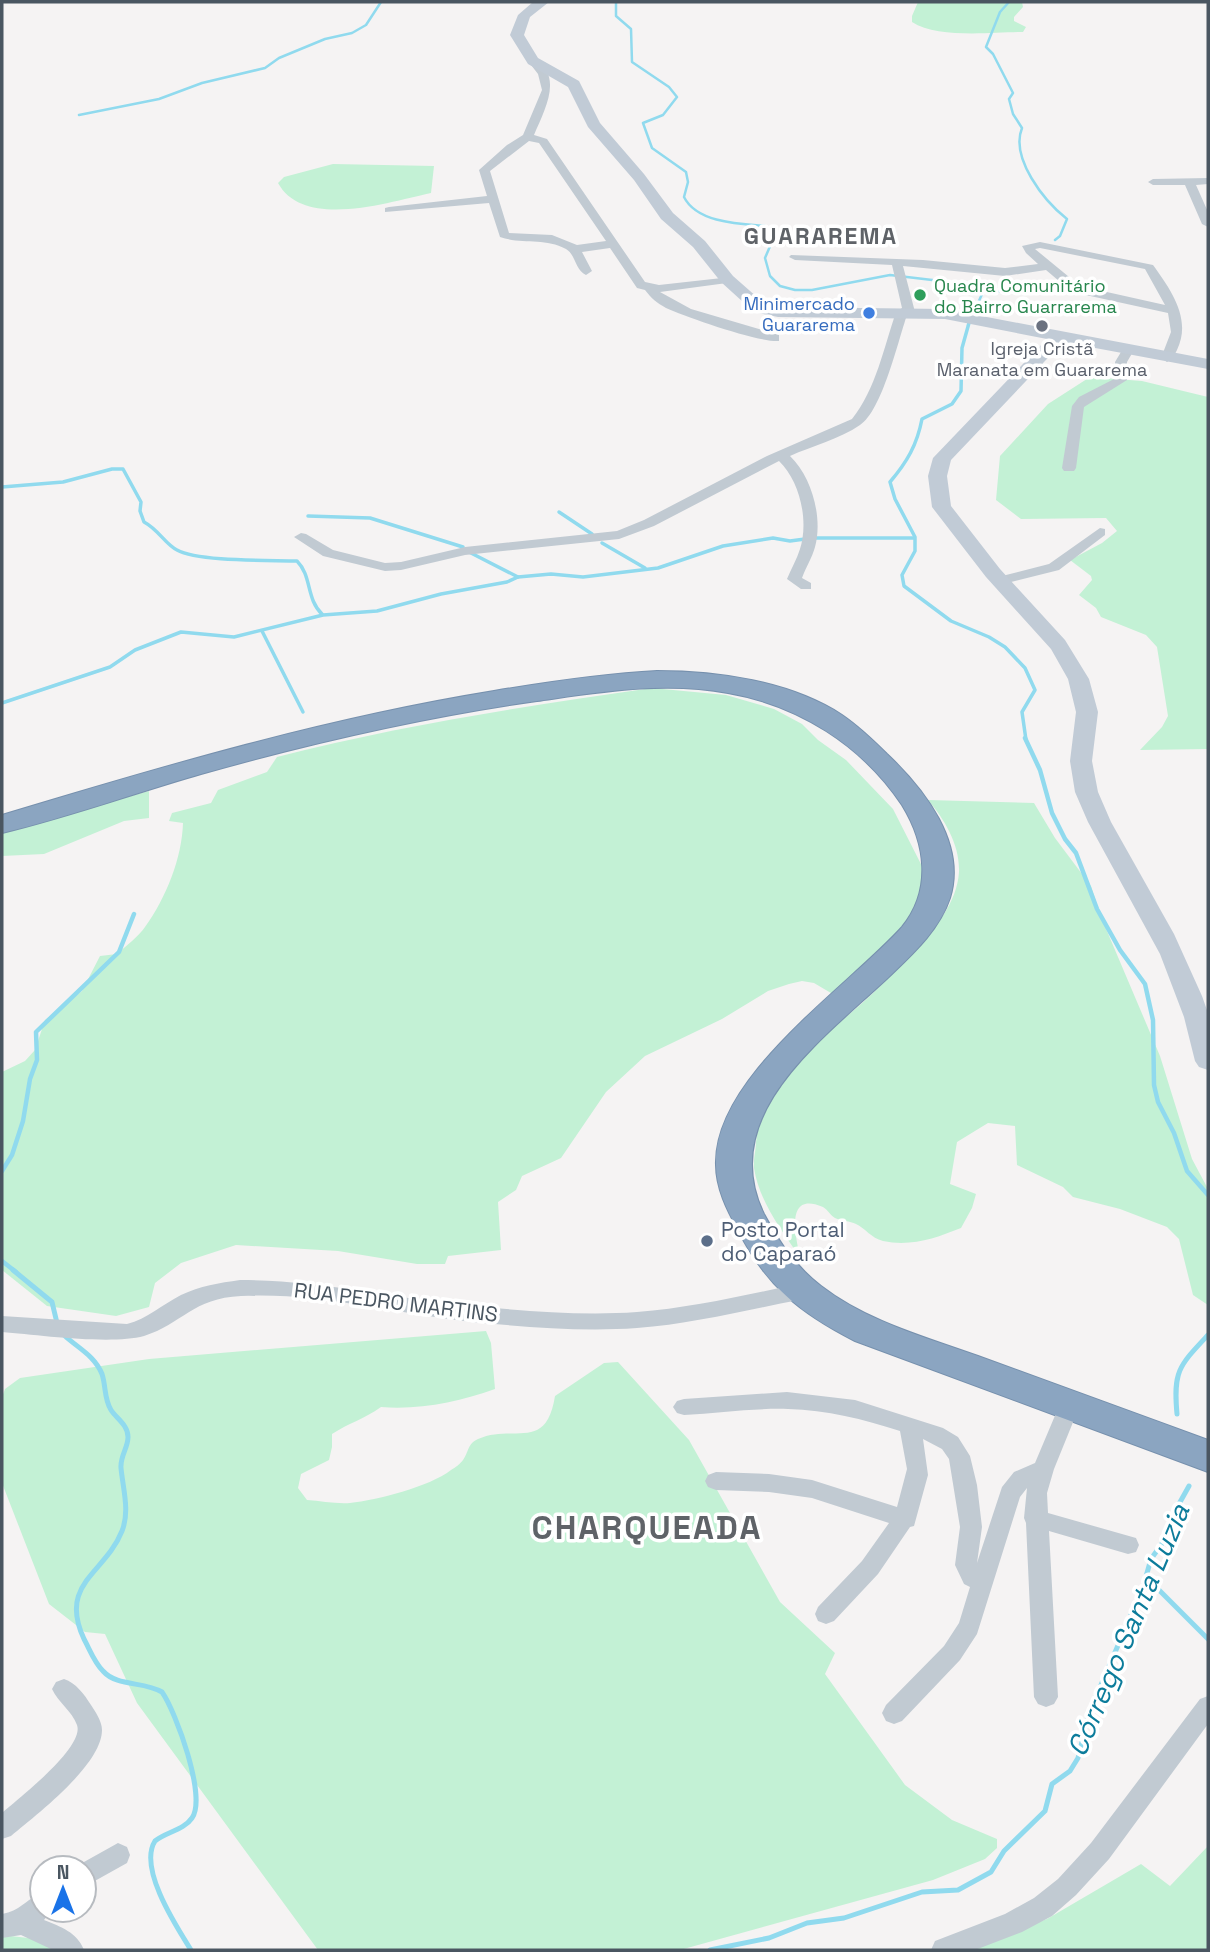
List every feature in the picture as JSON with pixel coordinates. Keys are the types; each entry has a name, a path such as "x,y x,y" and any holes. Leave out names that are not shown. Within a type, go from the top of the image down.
{"highway":[{"path":"2,824 258,748 390,717 548,691 647,680 695,681 776,696 831,719 892,774 915,805 926,822 938,856 937,882 933,901 915,934 798,1045 758,1094 737,1136 733,1158 741,1202 773,1261 799,1292 829,1312 868,1331 1208,1457"}],"street":[{"path":"542,2 529,9 521,20 517,35 542,74 547,90 528,137 511,146 484,170 500,225 508,237 552,238 575,249 612,244"},
{"path":"533,61 574,83 593,124 639,177 667,216 699,244 727,279 760,308 778,312 905,312 970,318 1208,364"},
{"path":"528,137 543,141 641,285 651,289 727,279"},
{"path":"1153,182 1208,181"},
{"path":"1189,182 1208,224"},
{"path":"389,210 493,200"},
{"path":"1167,358 1178,332 1173,310 1146,265 1040,245 1029,245 1027,248 1083,292 1173,310"},
{"path":"575,249 586,271"},
{"path":"795,257 898,272 1005,272 1047,266"},
{"path":"301,537 328,553 392,567 465,551 619,535 649,523 781,456 845,429 864,415 905,312 898,272"},
{"path":"651,289 656,298 676,308 775,338"},
{"path":"1060,335 962,436 938,467 943,507 999,581 1062,649 1074,669 1085,700 1087,717 1080,755 1082,775 1108,842 1140,892 1173,956 1192,999 1208,1060"},
{"path":"1069,468 1078,406 1121,380 1121,362 1128,350"},
{"path":"781,456 791,463 802,481 809,539 794,579 806,586"},
{"path":"999,581 1055,567 1100,532"},
{"name":"RUA PEDRO MARTINS","path":"2,1324 127,1332 143,1328 188,1300 213,1291 240,1288 287,1288 472,1314 587,1321 637,1320 697,1312 799,1292"},
{"path":"684,1407 788,1400 855,1408 935,1434 950,1443 959,1456 971,1527 966,1565 972,1577 982,1583"},
{"path":"1046,1697 1035,1518 1036,1493 1069,1405"},
{"path":"826,1615 876,1563 905,1519 918,1473 910,1426"},
{"path":"894,1713 952,1653 969,1627 1010,1493 1022,1478 1043,1469"},
{"path":"716,1481 769,1483 812,1489 905,1519"},
{"path":"1035,1518 1128,1545"},
{"path":"2,1828 64,1772 85,1745 90,1733 88,1722 64,1689"},
{"path":"944,1950 1013,1923 1042,1908 1067,1887 1100,1851 1208,1706"},
{"path":"98,1867 118,1855"},
{"path":"12,1924 28,1914"},
{"path":"12,1924 58,1938 71,1950"}],"green space":[{"path":"918,2 1022,2 1023,7 1014,17 1014,21 1026,27 1023,32 936,31 912,22"},
{"path":"333,164 434,166 431,193 371,206 327,209 307,206 290,197 278,183 284,177"},
{"path":"1090,377 1142,381 1208,397 1208,749 1140,750 1162,727 1168,716 1157,647 1146,635 1101,617 1096,608 1079,595 1092,580 1091,576 1070,560 1102,543 1117,531 1106,518 1021,519 996,500 1000,456 1048,404"},
{"path":"652,688 726,695 774,709 802,724 818,740 846,760 893,809 925,872 919,898 906,923 836,996 814,983 802,981 789,984 768,991 722,1019 645,1056 606,1092 561,1158 522,1176 516,1190 498,1202 501,1250 448,1256 445,1264 417,1264 338,1251 236,1245 181,1263 155,1283 149,1307 116,1316 47,1306 2,1270 2,1072 25,1061 35,1050 45,1020 82,991 100,956 117,954 139,934 153,916 172,877 180,850 183,823 169,821 172,813 211,803 218,790 267,772 277,757 417,726"},
{"path":"149,791 149,818 124,821 44,854 2,856 2,831"},
{"path":"928,800 1034,803 1055,838 1091,886 1101,917 1160,1056 1192,1159 1208,1189 1208,1305 1193,1295 1179,1239 1167,1227 1120,1209 1073,1197 1063,1187 1017,1165 1015,1126 988,1123 957,1142 950,1184 976,1194 961,1228 952,1232 913,1242 883,1241 856,1224 835,1218 823,1207 811,1203 802,1205 795,1218 800,1257 772,1215 761,1192 754,1165 761,1117 771,1096 799,1059 888,979 923,941 944,914 954,894 959,872 957,852 946,824"},
{"path":"486,1331 491,1343 495,1389 439,1404 381,1407 338,1430 332,1434 329,1460 301,1474 298,1488 307,1500 350,1503 388,1496 430,1482 459,1464 470,1446 478,1439 491,1435 526,1433 544,1425 551,1414 555,1396 604,1363 618,1362 689,1440 780,1602 835,1653 825,1674 905,1785 952,1820 997,1839 997,1848 985,1859 933,1880 680,1950 318,1950 137,1703 105,1634 85,1632 49,1604 2,1483 2,1397 5,1389 20,1378 149,1359"},
{"path":"1208,1846 1208,1950 962,1950 1047,1919 1141,1864 1170,1886"},
{"path":"2,1935 37,1939 66,1950 2,1950"}],"waterway":[{"path":"79,115 159,99 202,83 265,68 279,58 325,39 352,33 366,25 381,2"},
{"path":"616,2 616,16 631,29 632,62 669,87 677,97 663,115 643,123 652,148 686,172 688,182 684,197 690,206 720,220 765,226 774,237 765,258 770,276 780,286 795,290 812,290 890,275 966,284 980,288 983,292"},
{"path":"1009,2 1000,12 986,47 993,54 1013,93 1009,99 1013,114 1022,128 1021,152 1031,178 1067,219 1060,236 1055,240"},
{"path":"983,292 1021,290"},
{"path":"968,325 983,292"},
{"path":"969,323 962,348 961,391 952,404 922,419 911,453 890,482 895,499 915,537 915,551 902,575 904,586 951,621 1005,647 1025,668 1035,690 1022,712 1026,740"},
{"path":"2,487 63,482 112,469 123,469 141,502 140,511 144,522 177,550 201,557 297,561 305,573 313,602 322,614"},
{"path":"559,512 592,534"},
{"path":"308,516 370,518 463,547"},
{"path":"518,577 551,574 583,577 658,568 723,546 773,538 790,541 805,539"},
{"path":"814,538 914,538"},
{"path":"602,543 645,568"},
{"path":"469,552 518,577"},
{"path":"2,703 110,667 135,650 181,632 234,637 323,615 377,611 441,594 507,582 518,577"},
{"path":"262,631 303,712"},
{"path":"1025,738 1040,770 1052,813 1065,839 1076,853 1097,909 1120,950 1145,984 1153,1020 1154,1085 1158,1102 1174,1133 1187,1171 1208,1195"},
{"path":"2,1171 12,1155 23,1121 30,1079 37,1060 36,1032 119,952 134,914"},
{"name":"Córrego Santa Luzia","path":"2,1261 16,1272"},
{"name":"Córrego Santa Luzia","path":"13,1270 52,1302 57,1323"},
{"name":"Córrego Santa Luzia","path":"1177,1414 1176,1388 1180,1370 1190,1354 1208,1335"},
{"name":"Córrego Santa Luzia","path":"65,1336 91,1357 99,1368 109,1406 128,1433 121,1464 126,1508 122,1531 80,1592 77,1620 90,1652 103,1671 123,1682 162,1692 182,1735 193,1774 196,1807 189,1822 155,1841 151,1852 151,1866 161,1897 191,1950"},
{"name":"Córrego Santa Luzia","path":"710,1950 769,1938 807,1923 844,1918 922,1892 958,1890 991,1872 1004,1851 1045,1811 1052,1784 1070,1771 1078,1758 1089,1713 1143,1587 1151,1559 1166,1538 1170,1520 1189,1486"},
{"path":"1146,1577 1208,1639"}],"place":[{"name":"Quadra Comunitário do Bairro Guarrarema","path":"920,295"},
{"name":"Minimercado Guararema","path":"869,313"},
{"name":"Igreja Cristã Maranata em Guararema","path":"1042,326"},
{"name":"Posto Portal do Caparaó","path":"707,1241"}],"district":[{"name":"GUARAREMA","path":"821,236"},
{"name":"CHARQUEADA","path":"647,1528"}]}
